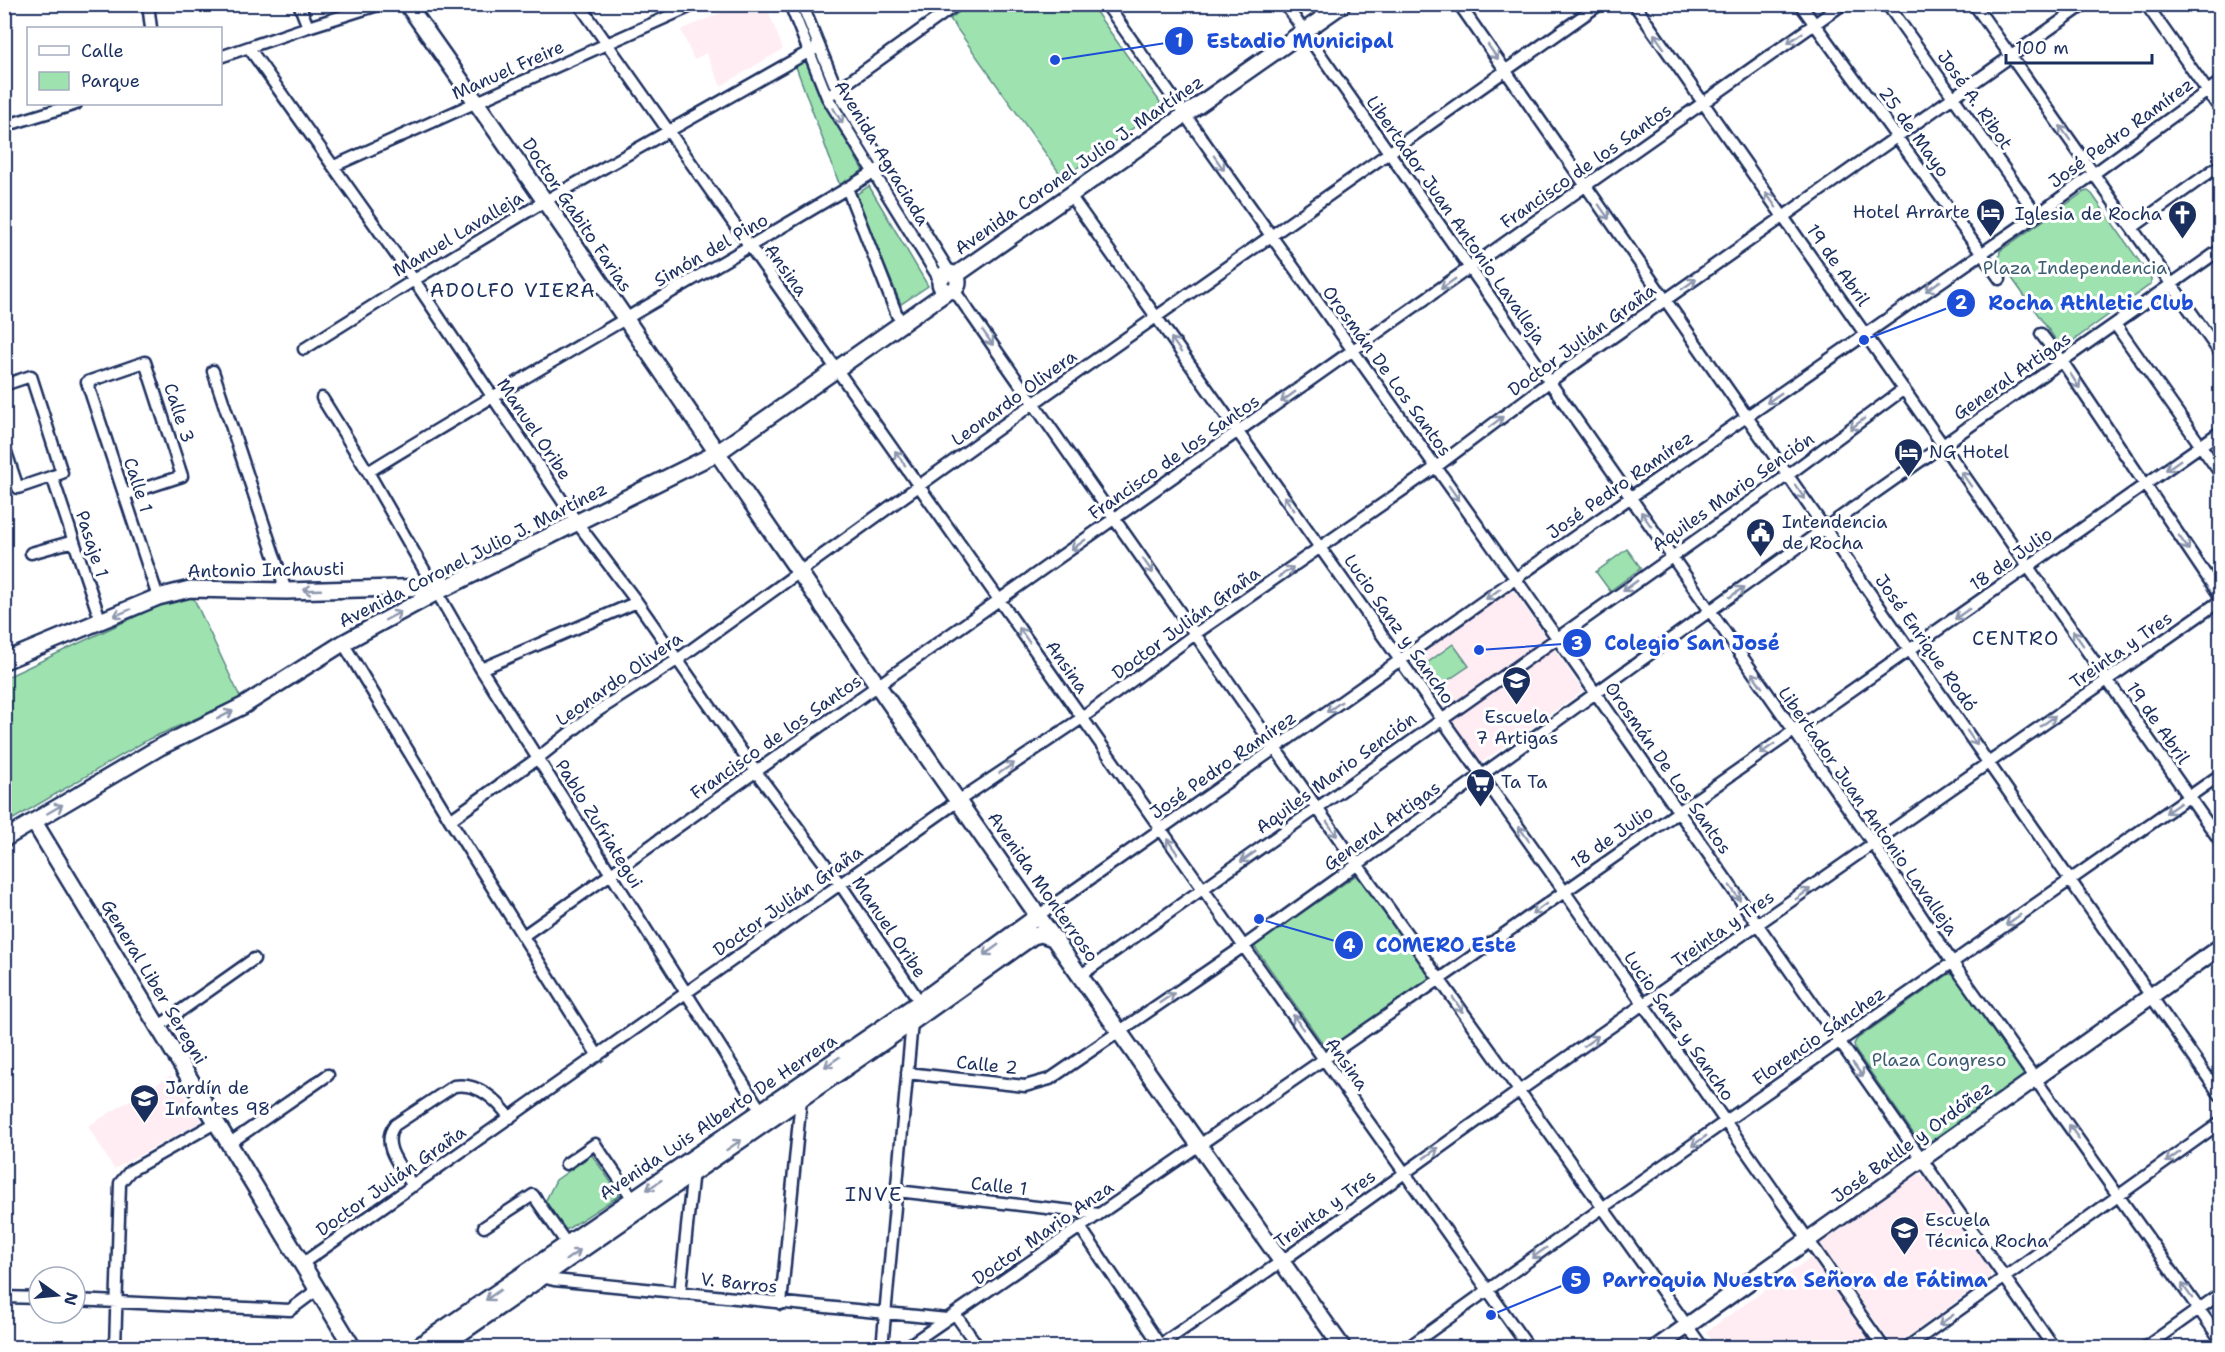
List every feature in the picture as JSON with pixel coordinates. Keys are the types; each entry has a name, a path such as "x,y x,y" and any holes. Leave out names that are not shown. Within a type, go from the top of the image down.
{"street":[{"path":"148,4 151,27"},
{"path":"299,4 308,27"},
{"path":"222,56 381,4"},
{"name":"Doctor Gabito Farias","path":"407,4 477,102 715,450"},
{"name":"Ansina","path":"579,4 1161,830 1529,1347"},
{"name":"Manuel Freire","path":"334,166 696,4"},
{"name":"Avenida Agraciada","path":"790,4 948,282"},
{"name":"Avenida Agraciada","path":"802,4 827,97 872,173 948,282"},
{"path":"827,97 957,4"},
{"name":"Orosmán De Los Santos","path":"1106,4 1515,578 1838,1042 2054,1347"},
{"name":"Libertador Juan Antonio Lavalleja","path":"1284,4 1672,555 1874,845 1952,962 2036,1077 2220,1339"},
{"name":"Avenida Coronel Julio J. Martínez","path":"4,839 160,747 243,706 343,643 435,590 715,450 948,282 1343,4"},
{"name":"José Enrique Rodó","path":"1459,4 2220,1095"},
{"name":"Leonardo Olivera","path":"450,820 538,758 596,712 677,660 1034,403 1600,4"},
{"name":"19 de Abril","path":"1634,4 2220,841"},
{"name":"25 de Mayo","path":"1800,4 2000,279"},
{"name":"Francisco de los Santos","path":"523,936 1001,601 1843,4"},
{"name":"José A. Ribot","path":"1887,4 2037,215"},
{"path":"1974,4 2220,353"},
{"name":"Doctor Julián Graña","path":"303,1263 958,801 1082,718 1195,634 1436,467 1549,382 2085,4"},
{"path":"2146,4 2220,109"},
{"name":"Manuel Oribe","path":"249,48 414,280 577,521 637,602 756,772 840,884 920,1002"},
{"name":"Manuel Lavalleja","path":"304,350 544,201 669,133 814,48"},
{"name":"José Pedro Ramírez","path":"1039,915 1630,497 1980,252 2037,215 2220,82"},
{"path":"4,126 73,105"},
{"path":"2133,228 2220,165"},
{"name":"Simón del Pino","path":"368,472 491,396 884,166"},
{"path":"847,188 897,315"},
{"name":"Lucio Sanz y Sancho","path":"1071,196 1442,718 1884,1347"},
{"name":"General Artigas","path":"1119,1030 1244,946 1825,528 2220,250"},
{"path":"948,282 1116,518 1317,808 1702,1347"},
{"name":"Avenida Coronel Julio J. Martínez","path":"834,366 897,315 948,282"},
{"path":"2115,324 2220,473"},
{"path":"2041,334 2062,361 2220,596"},
{"name":"Calle 1","path":"145,362 87,382 158,597"},
{"name":"Calle 3","path":"124,495 182,476 145,362"},
{"path":"213,371 286,591"},
{"name":"Pasaje 1","path":"4,384 31,376 74,541 101,622"},
{"name":"Aquiles Mario Sención","path":"1081,975 1788,475 1904,389"},
{"name":"Pablo Zufriategui","path":"321,398 368,472 481,669 761,1111"},
{"name":"18 de Julio","path":"1199,1145 1440,980 2220,432"},
{"path":"4,446 18,488 57,475"},
{"name":"Avenida Monterroso","path":"715,450 958,801 1343,1347"},
{"path":"31,553 74,541"},
{"name":"Antonio Inchausti","path":"4,662 158,597 190,589 435,590"},
{"name":"Treinta y Tres","path":"1160,1347 1519,1091 2220,601"},
{"path":"481,669 637,602"},
{"path":"343,643 450,820 598,1056"},
{"name":"Florencio Sánchez","path":"1407,1347 2220,774"},
{"name":"General Liber Seregni","path":"34,822 353,1347"},
{"name":"Avenida Luis Alberto De Herrera","path":"439,1347 538,1271 567,1244 633,1199 691,1167 761,1111 920,1002 1039,915"},
{"name":"Avenida Luis Alberto De Herrera","path":"416,1347 538,1271 691,1167 801,1099 1033,936 1041,934 1056,939"},
{"name":"José Batlle y Ordóñez","path":"1656,1347 2220,947"},
{"path":"159,1026 254,959"},
{"path":"882,1347 912,1022 920,1002"},
{"name":"Calle 2","path":"907,1074 1025,1086 1050,1079 1119,1030"},
{"path":"230,1143 328,1075"},
{"path":"413,1186 389,1147 390,1132 395,1125 454,1086 460,1085 493,1098 510,1118"},
{"path":"781,1304 801,1099"},
{"path":"116,1347 122,1179 130,1171 217,1122"},
{"path":"1906,1347 2220,1123"},
{"path":"566,1164 595,1144 633,1199"},
{"name":"Doctor Mario Anza","path":"905,1347 1199,1145"},
{"path":"680,1293 691,1167"},
{"name":"Calle 1","path":"897,1191 1099,1214"},
{"path":"484,1227 533,1194 567,1244"},
{"path":"1080,1227 1160,1347"},
{"name":"V. Barros","path":"538,1271 554,1280 885,1314 951,1316"},
{"path":"87,1301 290,1311 318,1289"},
{"path":"2144,1347 2220,1294"},
{"path":"4,1297 27,1298"},
{"path":"951,1316 979,1347"}],"shaded area":[{"path":"739,5 766,5 783,49 721,86 706,53 694,60 681,30"},
{"path":"1510,591 1515,592 1545,636 1544,641 1447,708 1443,707 1413,666 1416,663 1414,660"},
{"name":"Escuela 7 Artigas","path":"1552,646 1583,691 1481,763 1450,719"},
{"name":"Jardín de Infantes 98","path":"171,1075 202,1121 114,1169 88,1126"},
{"name":"Escuela Técnica Rocha","path":"1920,1174 1924,1179 1928,1179 1991,1271 1990,1277 1896,1345 1892,1344 1820,1243 1882,1200 1881,1198 1911,1176"},
{"path":"1811,1257 1875,1347 1717,1347 1706,1332"}],"green space":[{"path":"970,4 1091,5 1160,105 1149,113 1150,116 1063,178 950,19"},
{"path":"803,60 807,62 821,95 863,171 840,186 795,64"},
{"path":"869,186 928,286 901,304 855,195"},
{"name":"Plaza Independencia","path":"2088,191 2151,278 2151,284 2067,345 2058,343 1999,260 2000,251"},
{"path":"1627,549 1641,568 1610,591 1596,572"},
{"path":"179,596 194,599 241,699 149,739 5,824 5,678"},
{"path":"1453,644 1469,666 1438,687 1423,666"},
{"path":"1358,874 1434,978 1328,1051 1254,946"},
{"name":"Plaza Congreso","path":"1949,974 1958,975 2025,1074 1929,1145 1925,1145 1920,1143 1855,1050 1854,1044 1857,1039"},
{"path":"592,1155 620,1195 566,1230 545,1202 556,1180"}],"place":[{"name":"Estadio Municipal","path":"1055,60"},
{"name":"Hotel Arrarte","path":"1991,238"},
{"name":"Iglesia de Rocha","path":"2183,240"},
{"name":"Rocha Athletic Club","path":"1864,340"},
{"name":"NG Hotel","path":"1908,478"},
{"name":"Intendencia de Rocha","path":"1761,558"},
{"name":"Colegio San José","path":"1479,650"},
{"name":"Escuela 7 Artigas","path":"1517,706"},
{"name":"Ta Ta","path":"1480,808"},
{"name":"COMERO Este","path":"1259,919"},
{"name":"Jardín de Infantes 98","path":"144,1124"},
{"name":"Escuela Técnica Rocha","path":"1904,1256"},
{"name":"Parroquia Nuestra Señora de Fátima","path":"1491,1315"}],"district":[{"name":"ADOLFO VIERA","path":"513,290"},
{"name":"CENTRO","path":"2016,638"},
{"name":"INVE","path":"874,1194"}]}
